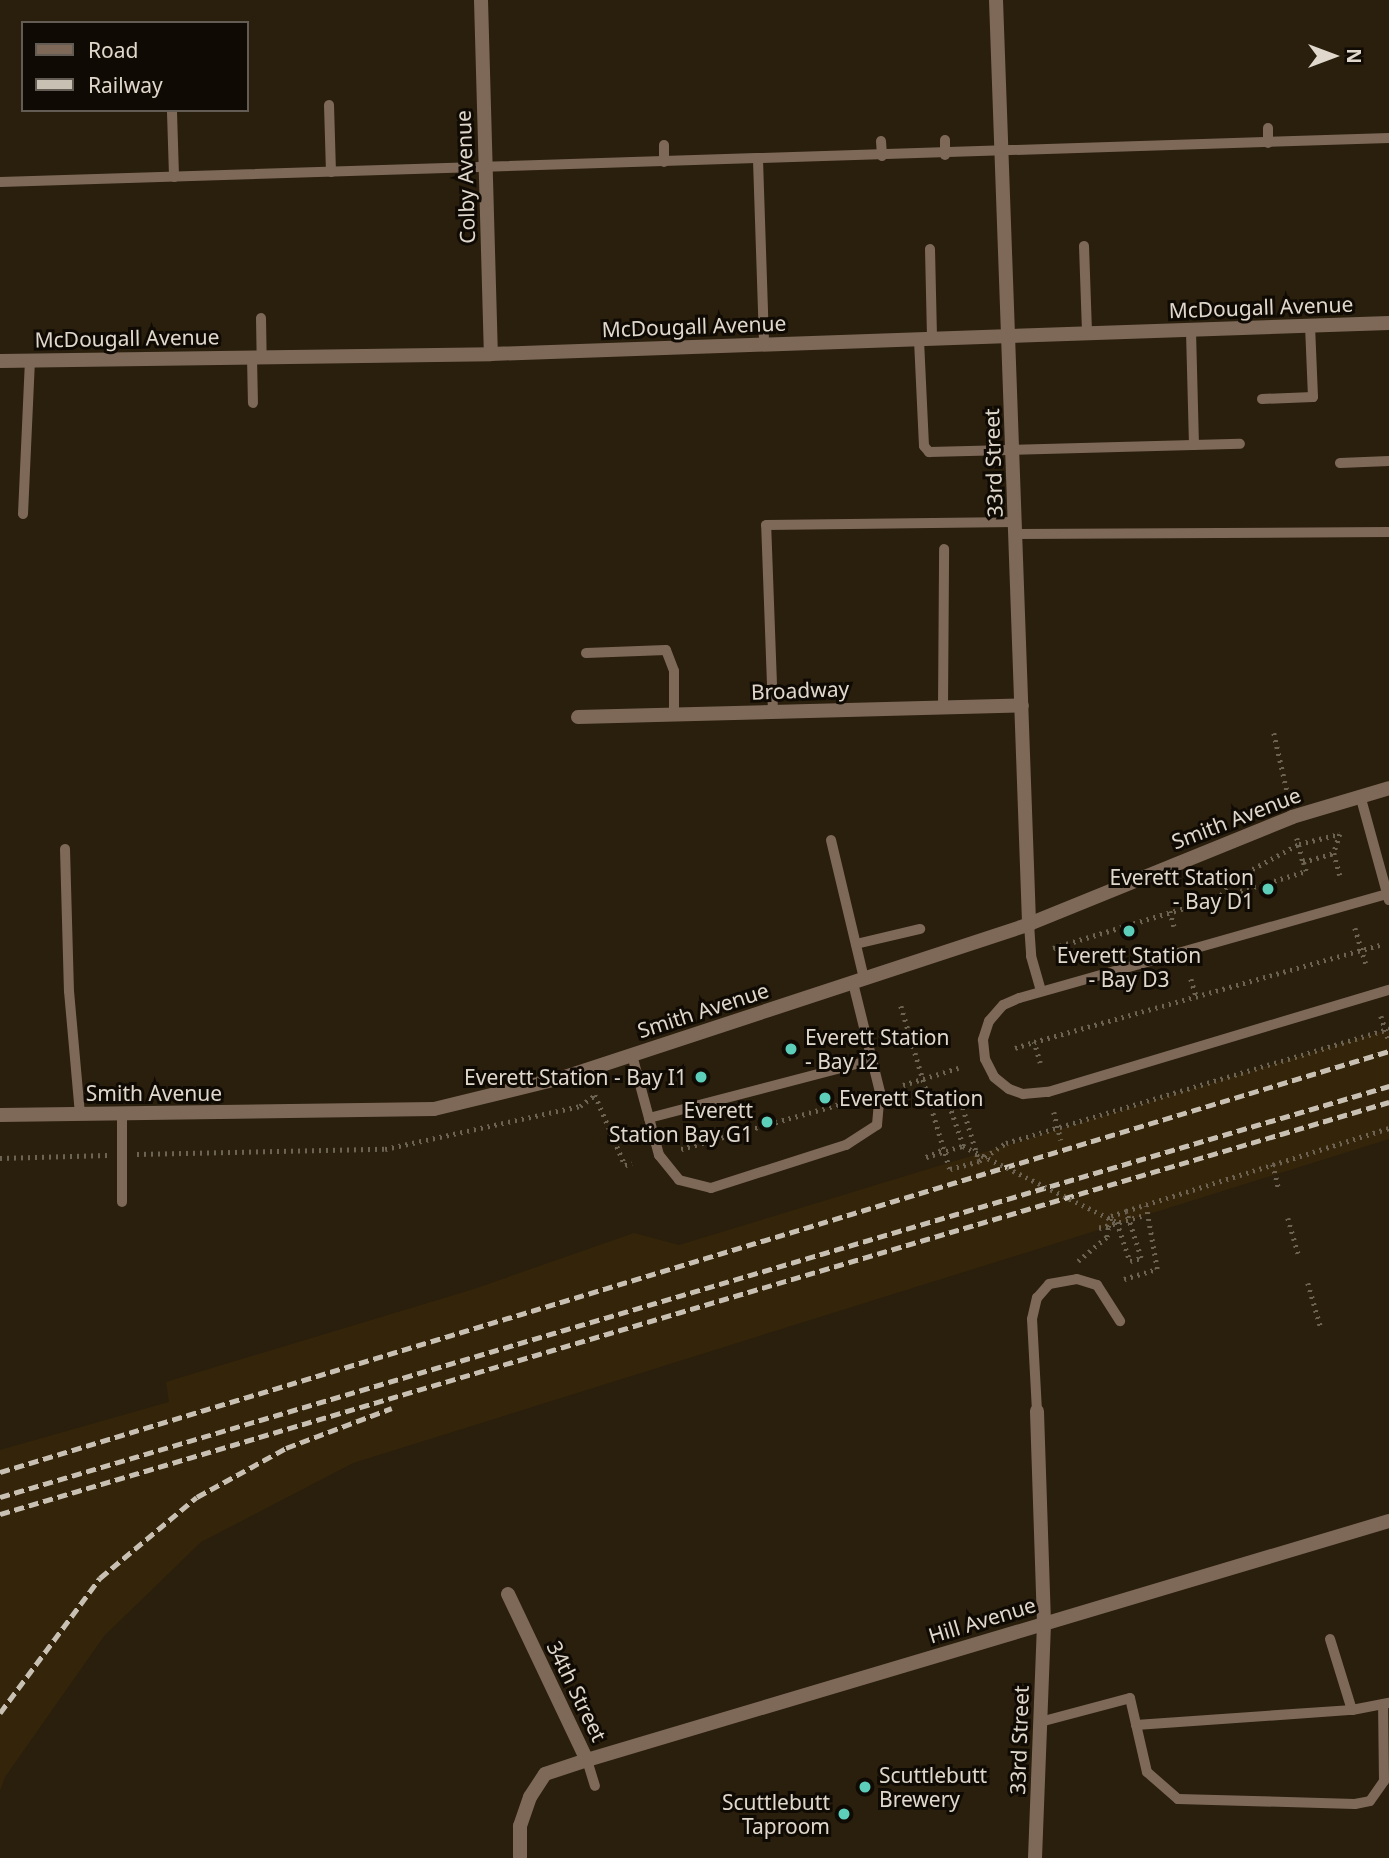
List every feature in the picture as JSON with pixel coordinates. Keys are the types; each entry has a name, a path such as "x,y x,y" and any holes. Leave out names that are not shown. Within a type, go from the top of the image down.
{"street":[{"name":"Colby Avenue","path":"481,0 491,354"},
{"name":"33rd Street","path":"996,0 1029,924"},
{"name":"McDougall Avenue","path":"0,361 491,354 1389,323"},
{"name":"Broadway","path":"578,717 1022,705"},
{"name":"Smith Avenue","path":"0,1115 434,1109 565,1077 1029,924 1292,817 1389,788"},
{"name":"33rd Street","path":"1035,1858 1044,1623 1037,1411"},
{"name":"Hill Avenue","path":"587,1760 1389,1521"},
{"name":"34th Street","path":"508,1594 587,1760 545,1774 530,1797 520,1826 520,1858"}],"lane":[{"path":"330,105 331,172"},
{"path":"172,112 174,177"},
{"path":"1347,127 1347,140"},
{"path":"1268,128 1268,143"},
{"path":"0,182 945,155 1389,138"},
{"path":"945,140 945,155"},
{"path":"881,141 882,156"},
{"path":"664,145 664,162"},
{"path":"758,160 764,345"},
{"path":"1084,246 1087,334"},
{"path":"930,249 924,446 939,454 1240,444"},
{"path":"253,403 261,318"},
{"path":"1262,399 1313,397 1310,326"},
{"path":"1191,331 1194,445"},
{"path":"23,514 30,361"},
{"path":"1340,463 1389,461"},
{"path":"773,712 766,525 1389,532"},
{"path":"943,708 944,549"},
{"path":"586,653 666,650 674,671 674,715"},
{"path":"1360,795 1388,897 1041,991 1003,1005 989,1021 983,1040 985,1059 994,1077 1023,1094 1048,1092 1389,990"},
{"path":"632,1055 659,1155 679,1180 710,1188 846,1145 877,1125 880,1092 859,981 856,944 831,840"},
{"path":"65,849 69,991 80,1115"},
{"path":"1029,924 1031,956 1041,991"},
{"path":"856,944 920,929"},
{"path":"649,1118 872,1059"},
{"path":"122,1114 122,1202"},
{"path":"1037,1411 1032,1319 1037,1298 1049,1284 1077,1279 1097,1285 1120,1321"},
{"path":"1330,1639 1352,1710"},
{"path":"1040,1722 1130,1698 1136,1725 1147,1772 1178,1799 1355,1804 1370,1801 1384,1781 1386,1703 1352,1710 1136,1725"},
{"path":"587,1760 595,1786"}],"path":[{"path":"1274,733 1288,795"},
{"path":"1220,896 1234,879 1298,841 1340,834 1334,853 1340,876"},
{"path":"1053,948 1306,871 1298,841"},
{"path":"1303,862 1334,853"},
{"path":"1170,911 1174,926"},
{"path":"1355,928 1366,965"},
{"path":"1015,1048 1197,999 1383,944"},
{"path":"1191,979 1197,999"},
{"path":"901,1006 950,1169 979,1161 1006,1143 1387,1030"},
{"path":"1381,1016 1389,1040"},
{"path":"1034,1042 1040,1063"},
{"path":"903,1085 958,1068"},
{"path":"0,1158 385,1149 580,1106 595,1095 609,1118 625,1165 632,1163"},
{"path":"681,1149 854,1100"},
{"path":"979,1161 961,1101 949,1105 963,1146 1118,1222 1130,1261 1141,1258 1126,1211"},
{"path":"1054,1112 1061,1140"},
{"path":"1078,1261 1107,1237 1111,1216 1146,1206 1154,1200 1389,1128"},
{"path":"944,1149 926,1157 963,1146"},
{"path":"1273,1164 1279,1188"},
{"path":"1124,1279 1157,1269 1146,1206"},
{"path":"1108,1227 1100,1228 1141,1216"},
{"path":"1288,1218 1298,1254"},
{"path":"1308,1283 1321,1328"}],"shaded area":[{"path":"1389,1029 1389,1139 353,1463 201,1542 104,1636 5,1777 0,1791 0,1450 169,1402 166,1382 474,1289 634,1233 679,1245"}],"railway":[{"path":"0,1472 1389,1051"},
{"path":"0,1497 1389,1086"},
{"path":"0,1514 1389,1102"},
{"path":"0,1713 100,1578 197,1497 286,1448 392,1408"}],"place":[{"name":"Everett Station - Bay D1","path":"1268,889"},
{"name":"Everett Station - Bay D3","path":"1129,931"},
{"name":"Everett Station - Bay I2","path":"791,1049"},
{"name":"Everett Station - Bay I1","path":"701,1077"},
{"name":"Everett Station","path":"825,1098"},
{"name":"Everett Station Bay G1","path":"767,1122"},
{"name":"Scuttlebutt Brewery","path":"865,1787"},
{"name":"Scuttlebutt Taproom","path":"844,1814"}]}
